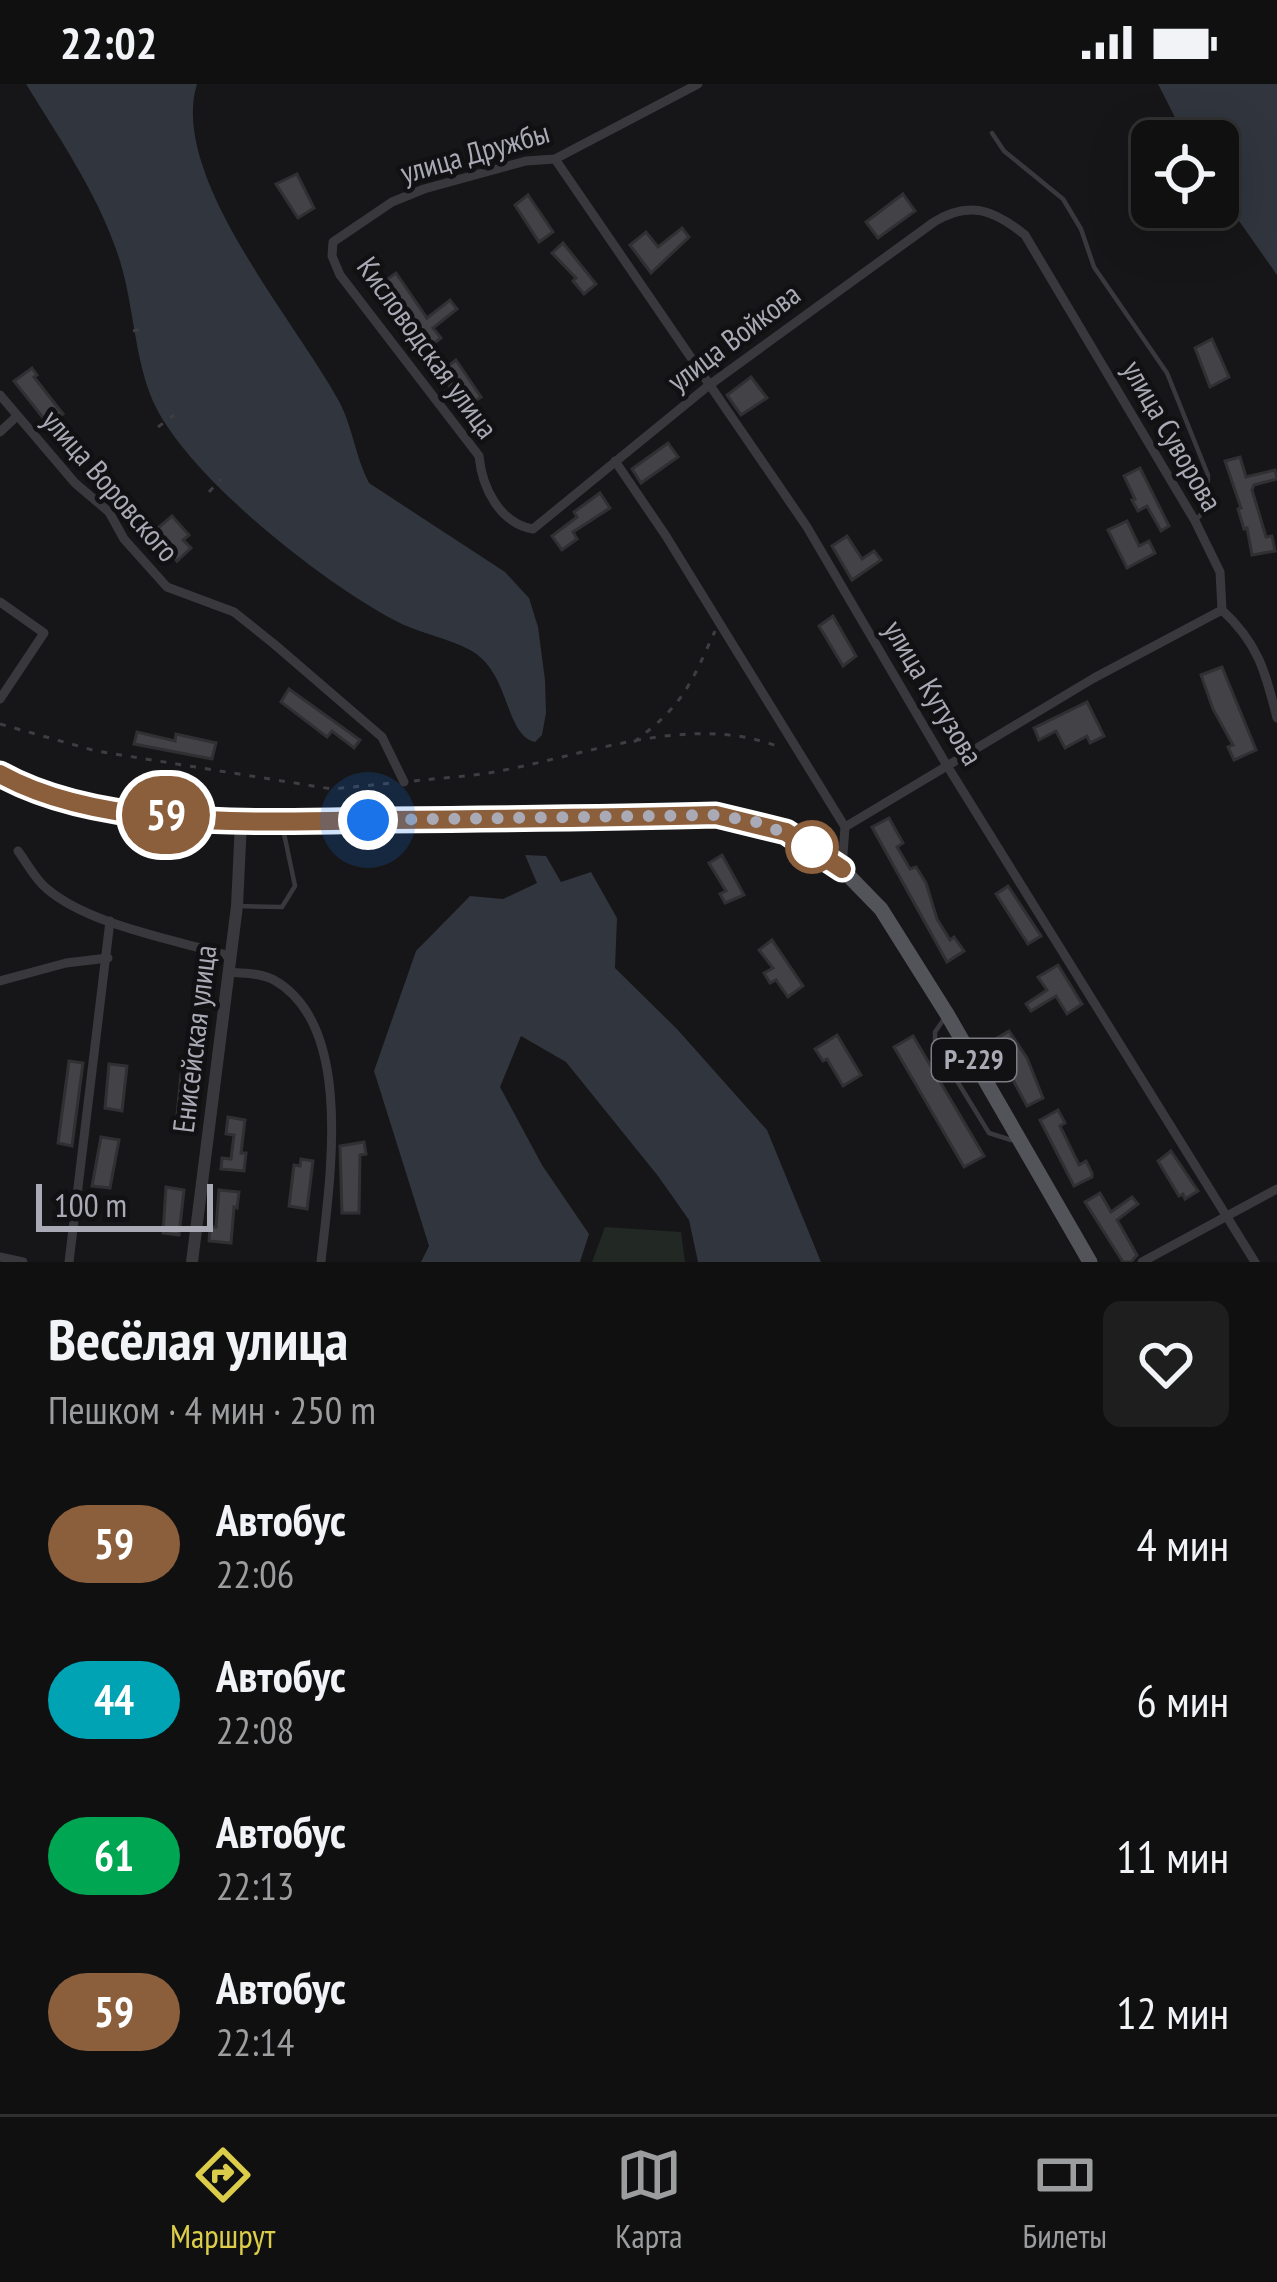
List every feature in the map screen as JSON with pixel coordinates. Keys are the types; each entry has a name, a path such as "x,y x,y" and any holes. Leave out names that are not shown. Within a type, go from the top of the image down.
{"main road":[{"name":"Р-229","path":"0,774 18,784 85,803 241,822 716,815 762,823 811,845 881,909 1090,1262"}],"street":[{"name":"улица Дружбы","path":"333,242 392,202 526,161 555,159 698,84"},
{"name":"улица Кутузова","path":"555,159 807,527 946,764 1255,1262"},
{"name":"улица Суворова","path":"976,207 1025,235 1195,521 1220,572 1222,610 1249,635 1277,718"},
{"name":"улица Войкова","path":"533,529 707,386 934,222 976,207"},
{"name":"Кисловодская улица","path":"333,242 332,256 340,275 479,456 482,484 517,526 533,529"},
{"name":"улица Воровского","path":"0,395 75,483 109,512 124,538 167,587 234,612 274,644 382,737 404,782"},
{"path":"0,432 17,416"},
{"path":"615,461 845,827 842,869"},
{"path":"0,602 44,633 0,699"},
{"path":"845,827 1182,628 1222,610"},
{"name":"Енисейская улица","path":"192,1262 237,906 241,822"},
{"path":"18,851 44,887 68,903 269,977 293,994 319,1033 332,1145 321,1262"},
{"path":"69,1262 110,921"},
{"path":"0,981 66,963 108,958"},
{"path":"1142,1262 1277,1189"},
{"path":"0,1257 23,1262"}],"lane":[{"path":"992,133 1004,151 1063,199 1082,230 1094,267 1167,373 1208,475 1208,508 1195,521"},
{"path":"237,906 282,907 295,886 282,820"},
{"path":"947,1014 936,1029 935,1045 988,1133 1020,1141"}],"path":[{"path":"133,331 142,328"},
{"path":"158,427 174,415"},
{"path":"208,492 221,479"},
{"path":"633,743 671,714 692,682 718,624"},
{"path":"0,724 95,751 332,789 490,773 557,756 694,734 772,743 800,755"}],"shaded area":[{"path":"26,84 197,84 193,121 219,206 341,405 369,483 505,572 529,598 545,680 546,713 542,735 535,742 518,728 483,660 470,650 394,620 329,579 256,521 190,456 150,394 122,269 99,208"},
{"path":"1158,84 1277,84 1277,275 1239,221 1239,120 1176,120"},
{"path":"525,855 546,856 561,882 591,872 617,918 615,968 767,1130 821,1262 698,1262 689,1220 658,1176 566,1062 521,1036 500,1087 542,1165 589,1234 580,1262 421,1262 429,1246 374,1071 416,951 470,896 503,899 537,883"},
{"path":"605,1227 681,1232 685,1262 592,1262"}],"building":[{"path":"297,174 314,208 298,218 276,184"},
{"path":"903,194 915,211 878,238 866,222"},
{"path":"528,195 553,232 539,242 515,205"},
{"path":"682,228 689,237 651,273 630,245 646,232 658,247"},
{"path":"563,243 596,284 584,294 552,253"},
{"path":"396,273 427,318 450,300 457,309 433,328 441,338 428,348 407,330 414,325 380,284"},
{"path":"1212,339 1229,377 1210,387 1195,348"},
{"path":"456,360 481,397 464,408 440,372"},
{"path":"32,368 63,414 48,424 14,381"},
{"path":"751,377 767,398 741,415 727,395"},
{"path":"668,443 678,457 641,483 632,469"},
{"path":"1240,457 1246,477 1275,470 1277,479 1254,485 1252,490 1275,551 1252,555 1225,461"},
{"path":"1140,468 1169,526 1161,531 1147,506 1138,511 1124,476"},
{"path":"600,493 610,508 573,532 577,539 562,550 552,536"},
{"path":"172,516 189,535 183,540 191,548 177,561 152,533"},
{"path":"1127,521 1139,546 1149,541 1155,553 1127,568 1108,530"},
{"path":"847,536 862,559 874,551 881,560 852,580 832,546"},
{"path":"833,616 856,656 843,666 819,626"},
{"path":"1222,667 1256,750 1234,760 1228,747 1233,745 1201,675"},
{"path":"289,689 360,740 354,748 332,731 327,737 281,702"},
{"path":"1087,702 1104,736 1090,743 1087,736 1065,748 1056,731 1039,740 1034,728"},
{"path":"137,732 175,741 176,734 216,743 212,759 134,744"},
{"path":"889,818 903,843 897,847 910,869 916,867 926,883 937,919 950,940 954,937 964,951 947,962 872,827"},
{"path":"722,855 744,895 725,903 720,894 726,891 709,863"},
{"path":"1008,886 1041,936 1028,944 996,894"},
{"path":"772,940 803,986 788,997 764,973 773,968 759,950"},
{"path":"1058,965 1082,1004 1067,1014 1056,996 1031,1011 1026,1004 1047,990 1038,977"},
{"path":"1009,1031 1027,1058 1043,1098 1027,1106 992,1041"},
{"path":"837,1035 861,1075 843,1086 815,1049"},
{"path":"913,1036 984,1156 964,1167 894,1047"},
{"path":"69,1061 83,1063 72,1146 58,1143"},
{"path":"109,1064 127,1066 122,1111 105,1108"},
{"path":"181,1075 199,1077 193,1128 176,1125"},
{"path":"1058,1110 1065,1123 1060,1126 1079,1165 1086,1161 1092,1173 1074,1186 1040,1120"},
{"path":"228,1117 245,1120 244,1171 221,1169 222,1158 231,1159 234,1135 226,1134"},
{"path":"101,1137 119,1140 110,1188 92,1186"},
{"path":"364,1142 359,1213 342,1213 340,1146"},
{"path":"1171,1151 1198,1191 1185,1199 1158,1161"},
{"path":"301,1159 313,1161 307,1209 289,1206 294,1165 300,1166"},
{"path":"166,1187 184,1190 179,1235 163,1233"},
{"path":"219,1190 239,1192 231,1243 209,1241 210,1227 216,1227"},
{"path":"1100,1193 1111,1212 1132,1197 1138,1204 1117,1220 1137,1255 1131,1262 1123,1262 1085,1202"}],"bus line":[{"name":"59","path":"0,774 61,798 131,812 241,822 716,815 786,832 842,869"}],"route":[{"path":"368,820 716,815 762,823 812,847"}]}
